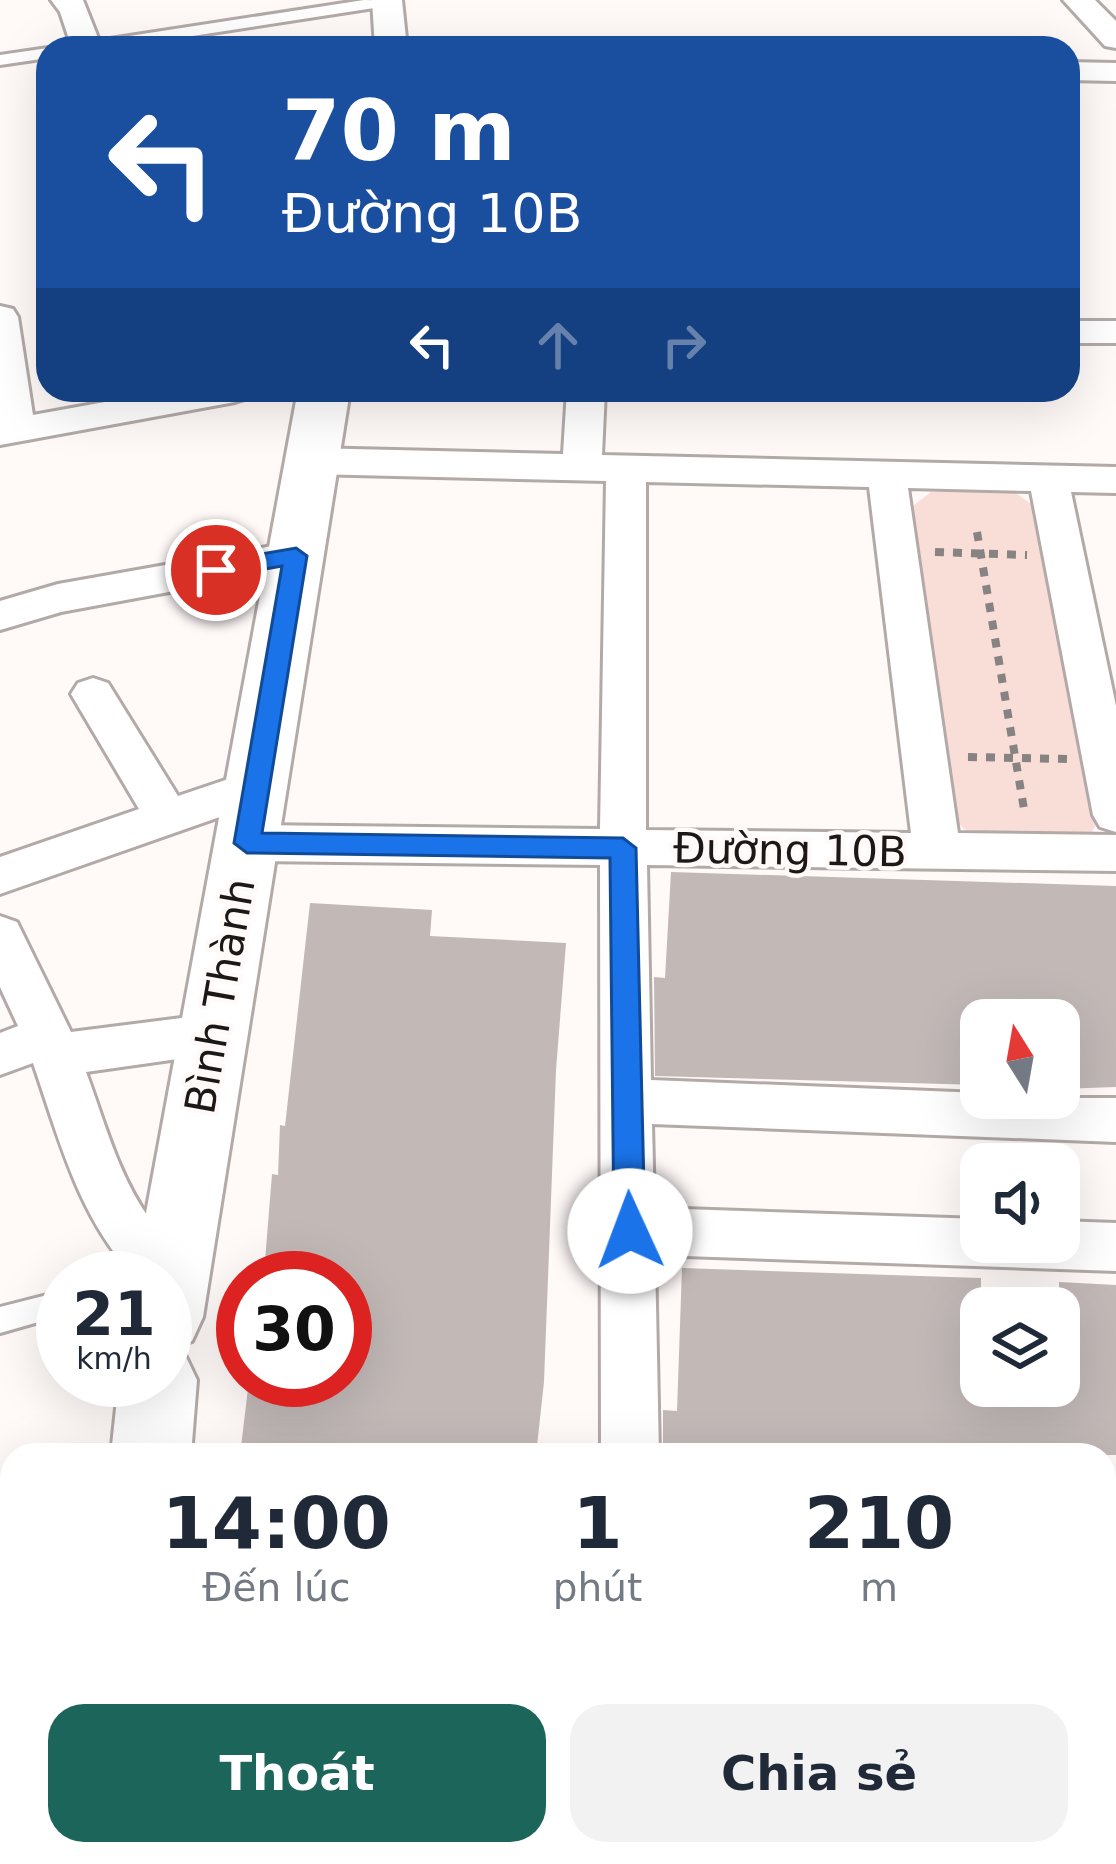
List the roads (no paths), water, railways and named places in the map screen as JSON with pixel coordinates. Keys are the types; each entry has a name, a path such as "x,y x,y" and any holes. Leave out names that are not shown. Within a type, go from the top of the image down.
{"street":[{"path":"66,0 75,10 83,36"},
{"path":"387,0 390,36"},
{"path":"1078,0 1116,39"},
{"path":"1080,71 1116,72"},
{"path":"0,317 8,432 170,402"},
{"path":"1080,332 1116,332"},
{"name":"Bình Thành","path":"171,1251 322,402"},
{"path":"589,402 604,468 623,848 630,1443"},
{"path":"311,461 1116,480"},
{"path":"887,476 937,851"},
{"path":"1049,479 1116,815"},
{"path":"0,616 58,598 296,556"},
{"path":"93,694 166,815"},
{"name":"Đường 10B","path":"0,876 166,815 251,815 623,848 1116,853"},
{"path":"0,935 52,1045 101,1183 140,1251"},
{"path":"0,1054 52,1045 213,1034"},
{"path":"626,1101 1116,1120"},
{"path":"630,1231 1116,1246"},
{"path":"152,1443 155,1407"}],"lane":[{"path":"161,36 387,0"},
{"path":"0,61 36,55"},
{"path":"0,1320 36,1310"}]}
